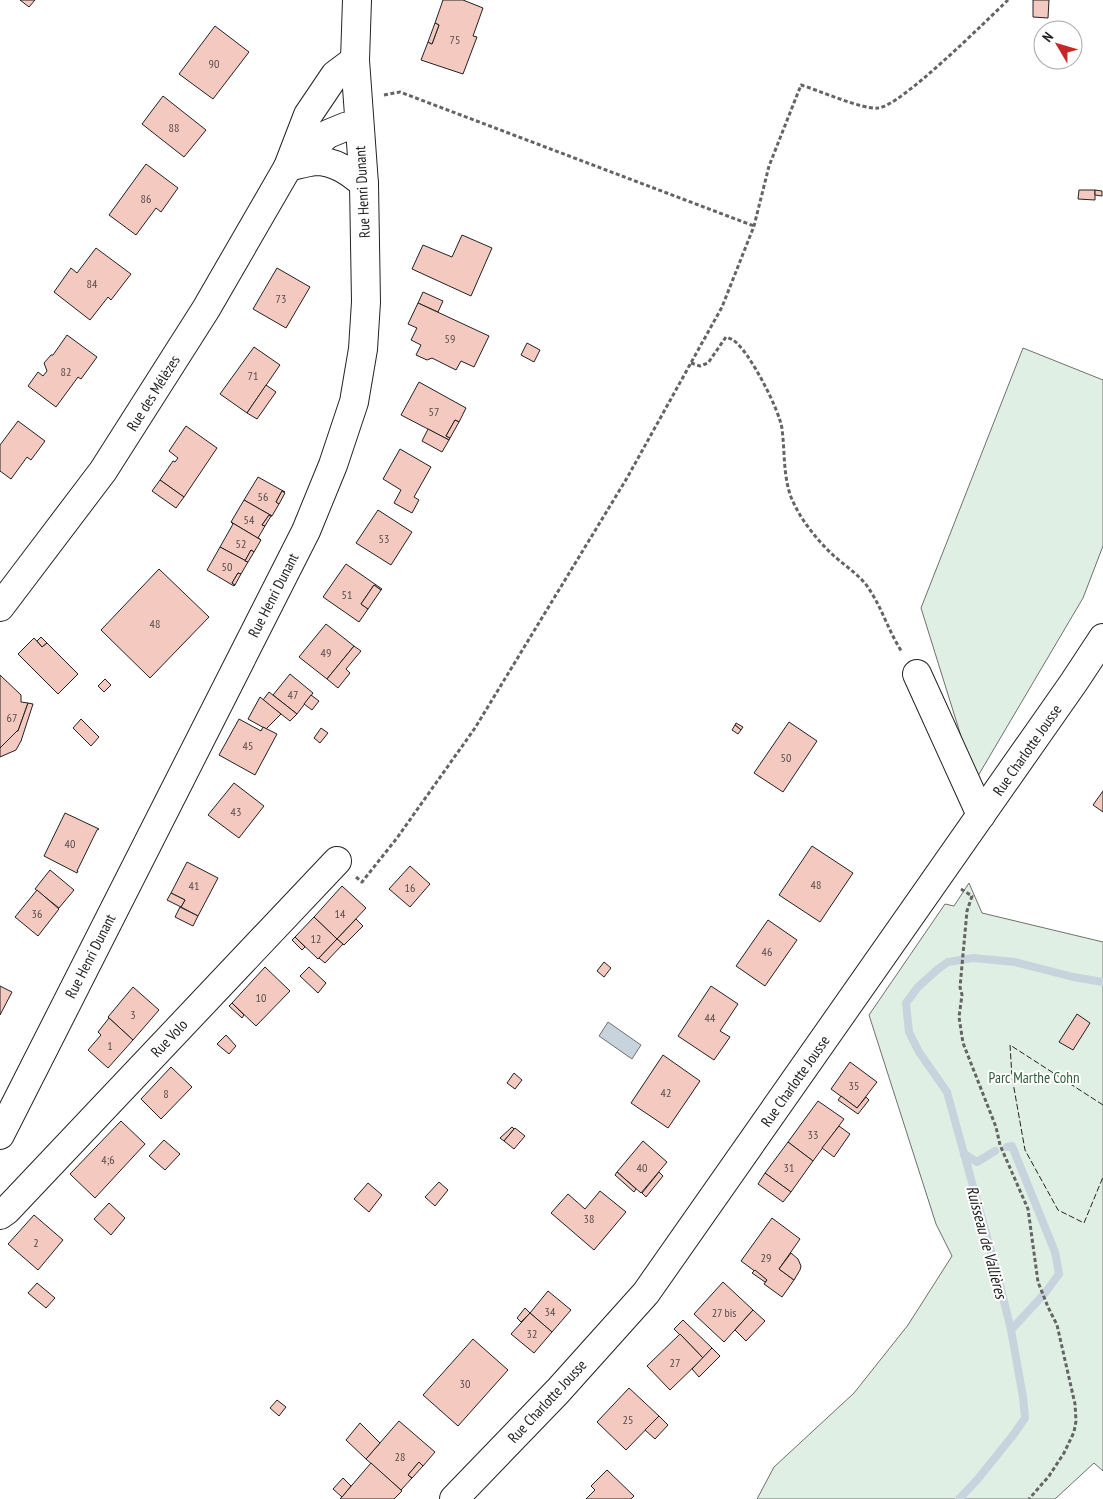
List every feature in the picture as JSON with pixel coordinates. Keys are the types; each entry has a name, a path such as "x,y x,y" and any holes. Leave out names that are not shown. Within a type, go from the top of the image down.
{"street":[{"name":"Rue Henri Dunant","path":"0,1135 306,531 333,465 354,402 363,349 366,302 364,184 355,60 356,3"},
{"name":"Rue des Mélèzes","path":"0,607 103,471 206,309 288,166 308,115 335,75 355,60"},
{"name":"Rue des Mélèzes","path":"288,166 328,134 345,127 358,112"},
{"path":"288,166 315,161 334,164 349,172 364,184"},
{"name":"Rue Charlotte Jousse","path":"454,1499 558,1390 646,1293 1103,638"},
{"path":"917,674 982,814"},
{"name":"Rue Volo","path":"0,1215 7,1210 337,861"}],"path":[{"path":"337,861 362,882 402,830 475,728 628,478 722,308 754,226 768,166 801,84 865,106 880,109 905,94 1008,0"},
{"path":"358,112 400,92 754,226"},
{"path":"691,363 700,366 708,363 726,337 734,340 742,350 760,376 782,428 785,476 791,498 813,534 834,556 854,571 871,591 893,639 917,674"},
{"path":"967,911 959,1017 963,1043 996,1127 1000,1145 1028,1208 1038,1282 1057,1324 1075,1404 1076,1421 1074,1432 1064,1453 1049,1476 1029,1499"}],"green space":[{"path":"1023,348 1103,380 1103,546 1083,598 975,781 921,608"},
{"name":"Parc Marthe Cohn","path":"969,883 982,913 1103,942 1103,1471 1094,1463 1055,1499 757,1499 774,1467 854,1393 908,1325 952,1256 936,1224 869,1015 945,904 954,906"}],"shaded area":[{"path":"608,1022 641,1045 632,1059 599,1036"}],"building":[{"path":"20,0 35,0 29,7"},
{"path":"443,0 463,0 483,8 473,36 477,37 463,74 421,60 428,42 432,44 439,25 435,23"},
{"path":"1033,0 1049,0 1048,18 1033,17"},
{"path":"435,23 439,25 432,44 428,42"},
{"path":"215,26 249,52 213,99 179,74"},
{"path":"163,96 206,130 184,157 142,124"},
{"path":"146,164 178,188 161,212 156,208 136,235 109,215"},
{"path":"1079,190 1095,190 1095,200 1078,199"},
{"path":"1095,190 1102,191 1102,196 1095,195"},
{"path":"462,235 492,248 471,296 412,269 423,245 452,257"},
{"path":"96,248 131,274 111,300 108,297 90,320 54,292 71,268 77,273"},
{"path":"277,268 310,287 286,328 253,309"},
{"path":"423,292 443,301 438,312 418,303"},
{"path":"418,303 489,336 474,367 461,361 456,370 432,358 427,360 416,355 421,345 411,340 417,328 408,324"},
{"path":"67,335 97,357 81,379 78,377 56,407 28,386 38,372 43,376 47,371 44,363 53,355"},
{"path":"527,343 540,350 534,362 521,355"},
{"path":"254,347 280,365 247,413 220,394"},
{"path":"419,382 466,408 459,422 455,420 446,436 450,438 449,440 401,415"},
{"path":"266,385 276,392 257,419 247,413"},
{"path":"455,420 459,422 450,438 446,436"},
{"path":"18,421 45,441 31,460 27,457 11,479 0,471 0,445"},
{"path":"186,426 217,448 184,497 160,480 173,461 175,462 178,458 169,451"},
{"path":"428,429 449,440 442,452 422,441"},
{"path":"400,449 431,467 414,497 419,500 412,513 394,503 401,490 383,479"},
{"path":"258,477 285,492 282,491 276,502 279,504 272,516 244,500"},
{"path":"160,480 184,497 176,508 152,491"},
{"path":"282,491 285,493 279,504 276,502"},
{"path":"244,500 272,516 269,515 262,525 265,526 258,538 261,540 231,522"},
{"path":"378,510 412,532 391,565 356,543"},
{"path":"269,515 271,516 265,526 262,525"},
{"path":"231,522 261,540 254,552 251,550 245,561 220,547 233,524"},
{"path":"220,547 248,562 241,574 238,573 232,583 234,586 207,570"},
{"path":"251,550 254,552 248,562 245,561"},
{"path":"346,564 382,589 374,585 361,604 368,609 359,622 323,597"},
{"path":"159,569 209,617 150,678 101,630"},
{"path":"238,573 241,574 235,585 232,583"},
{"path":"374,585 381,590 368,609 361,604"},
{"path":"326,624 354,646 327,679 299,657"},
{"path":"41,637 47,643 42,647 37,641"},
{"path":"34,638 42,647 47,643 78,674 58,694 18,654"},
{"path":"354,646 361,651 346,669 350,673 338,688 327,679"},
{"path":"290,674 313,693 297,714 273,695"},
{"path":"0,675 21,695 21,702 28,703 18,731 0,748"},
{"path":"105,679 111,685 104,692 98,686"},
{"path":"269,692 297,714 290,721 263,700"},
{"path":"311,695 319,701 312,710 304,704"},
{"path":"260,697 281,714 266,729 248,719"},
{"path":"28,703 33,704 21,741 16,750 0,757 0,748 18,731"},
{"path":"81,719 99,737 91,746 73,728"},
{"path":"239,719 261,731 263,727 277,734 255,775 219,755"},
{"path":"789,722 817,741 783,792 754,773"},
{"path":"736,723 743,727 741,730 735,725"},
{"path":"735,725 741,730 738,734 732,730"},
{"path":"321,728 328,733 320,743 314,738"},
{"path":"234,783 264,806 239,838 208,815"},
{"path":"1103,791 1103,812 1093,805"},
{"path":"65,813 99,829 77,873 44,856"},
{"path":"812,846 853,873 820,922 779,895"},
{"path":"187,862 218,878 198,916 181,907 185,900 171,893"},
{"path":"410,866 430,884 410,907 389,889"},
{"path":"50,870 74,890 59,908 35,889"},
{"path":"342,886 366,908 337,939 314,917"},
{"path":"37,890 59,909 38,936 15,917"},
{"path":"171,893 185,900 181,907 167,900"},
{"path":"180,907 198,916 193,926 175,917"},
{"path":"314,917 337,939 318,959 295,937"},
{"path":"356,919 363,926 344,945 337,939"},
{"path":"768,920 797,940 765,986 736,966"},
{"path":"295,937 305,947 302,950 292,940"},
{"path":"337,939 343,944 325,963 319,958"},
{"path":"604,962 611,968 604,977 597,971"},
{"path":"265,967 290,991 256,1026 232,1003"},
{"path":"309,967 326,983 318,993 300,976"},
{"path":"0,986 12,992 0,1015"},
{"path":"711,986 738,1004 720,1031 730,1037 714,1060 678,1036"},
{"path":"133,987 159,1010 133,1040 108,1017"},
{"path":"232,1003 244,1015 242,1018 229,1006"},
{"path":"1077,1014 1090,1023 1073,1050 1059,1042"},
{"path":"109,1018 133,1040 108,1068 88,1050 101,1035 98,1032"},
{"path":"226,1035 236,1046 229,1054 217,1044"},
{"path":"663,1055 700,1081 668,1128 631,1103"},
{"path":"850,1062 877,1082 857,1108 831,1089"},
{"path":"171,1067 192,1087 161,1119 141,1099"},
{"path":"514,1073 522,1080 515,1089 507,1083"},
{"path":"841,1096 857,1108 866,1097 869,1100 858,1114 838,1100"},
{"path":"818,1101 844,1119 813,1161 788,1142"},
{"path":"121,1121 145,1144 95,1198 70,1174"},
{"path":"839,1126 850,1134 834,1157 822,1148"},
{"path":"512,1127 514,1129 504,1141 500,1138"},
{"path":"515,1128 525,1136 514,1149 504,1141"},
{"path":"164,1140 180,1154 165,1170 149,1156"},
{"path":"643,1141 667,1162 641,1193 617,1172"},
{"path":"788,1142 813,1161 791,1192 765,1173"},
{"path":"617,1172 636,1189 634,1192 615,1175"},
{"path":"659,1172 663,1176 646,1197 642,1193"},
{"path":"765,1173 791,1192 783,1202 758,1184"},
{"path":"439,1182 448,1190 435,1206 425,1197"},
{"path":"368,1183 382,1195 369,1212 354,1199"},
{"path":"600,1191 626,1212 594,1250 551,1213 568,1194 585,1209"},
{"path":"109,1203 125,1218 111,1235 94,1219"},
{"path":"34,1215 63,1240 38,1270 8,1244"},
{"path":"772,1218 800,1239 779,1269 794,1280 782,1297 764,1284 767,1280 741,1261"},
{"path":"791,1253 798,1259 801,1266 794,1280 779,1269"},
{"path":"755,1270 767,1280 765,1282 752,1273"},
{"path":"723,1282 753,1310 724,1342 694,1314"},
{"path":"37,1283 55,1298 46,1308 28,1293"},
{"path":"548,1291 571,1310 552,1332 530,1313"},
{"path":"525,1308 530,1313 521,1322 517,1318"},
{"path":"753,1310 765,1321 746,1341 735,1330"},
{"path":"530,1313 552,1332 534,1353 511,1334"},
{"path":"683,1320 712,1348 703,1358 674,1329"},
{"path":"680,1334 703,1358 670,1390 647,1366"},
{"path":"473,1339 508,1370 458,1426 423,1395"},
{"path":"712,1348 720,1356 699,1377 692,1369"},
{"path":"629,1388 659,1416 626,1450 597,1422"},
{"path":"277,1400 286,1407 279,1416 270,1408"},
{"path":"659,1416 668,1425 655,1439 645,1430"},
{"path":"399,1421 435,1452 423,1466 419,1462 408,1475 412,1478 401,1490 366,1459"},
{"path":"360,1423 380,1443 366,1459 346,1440"},
{"path":"419,1462 423,1466 412,1478 408,1475"},
{"path":"371,1463 402,1491 394,1499 340,1499"},
{"path":"607,1470 634,1496 631,1499 586,1499 595,1490 591,1486"},
{"path":"343,1478 351,1486 342,1497 333,1489"}],"waterway":[{"name":"Ruisseau de Vallières","path":"959,1499 977,1480 1025,1418 1023,1397 1011,1330 997,1273 947,1092 919,1052 909,1032 906,1003 918,987 948,962 973,958 1015,962 1073,977 1103,982"},
{"name":"Ruisseau de Vallières","path":"1007,1147 1012,1146 1055,1252 1059,1274 1045,1293 1011,1330"},
{"name":"Ruisseau de Vallières","path":"964,1154 977,1162 995,1151"}],"fence":[{"path":"1103,1105 1010,1045 1012,1077 1025,1150 1058,1210 1084,1223 1103,1177"}]}
